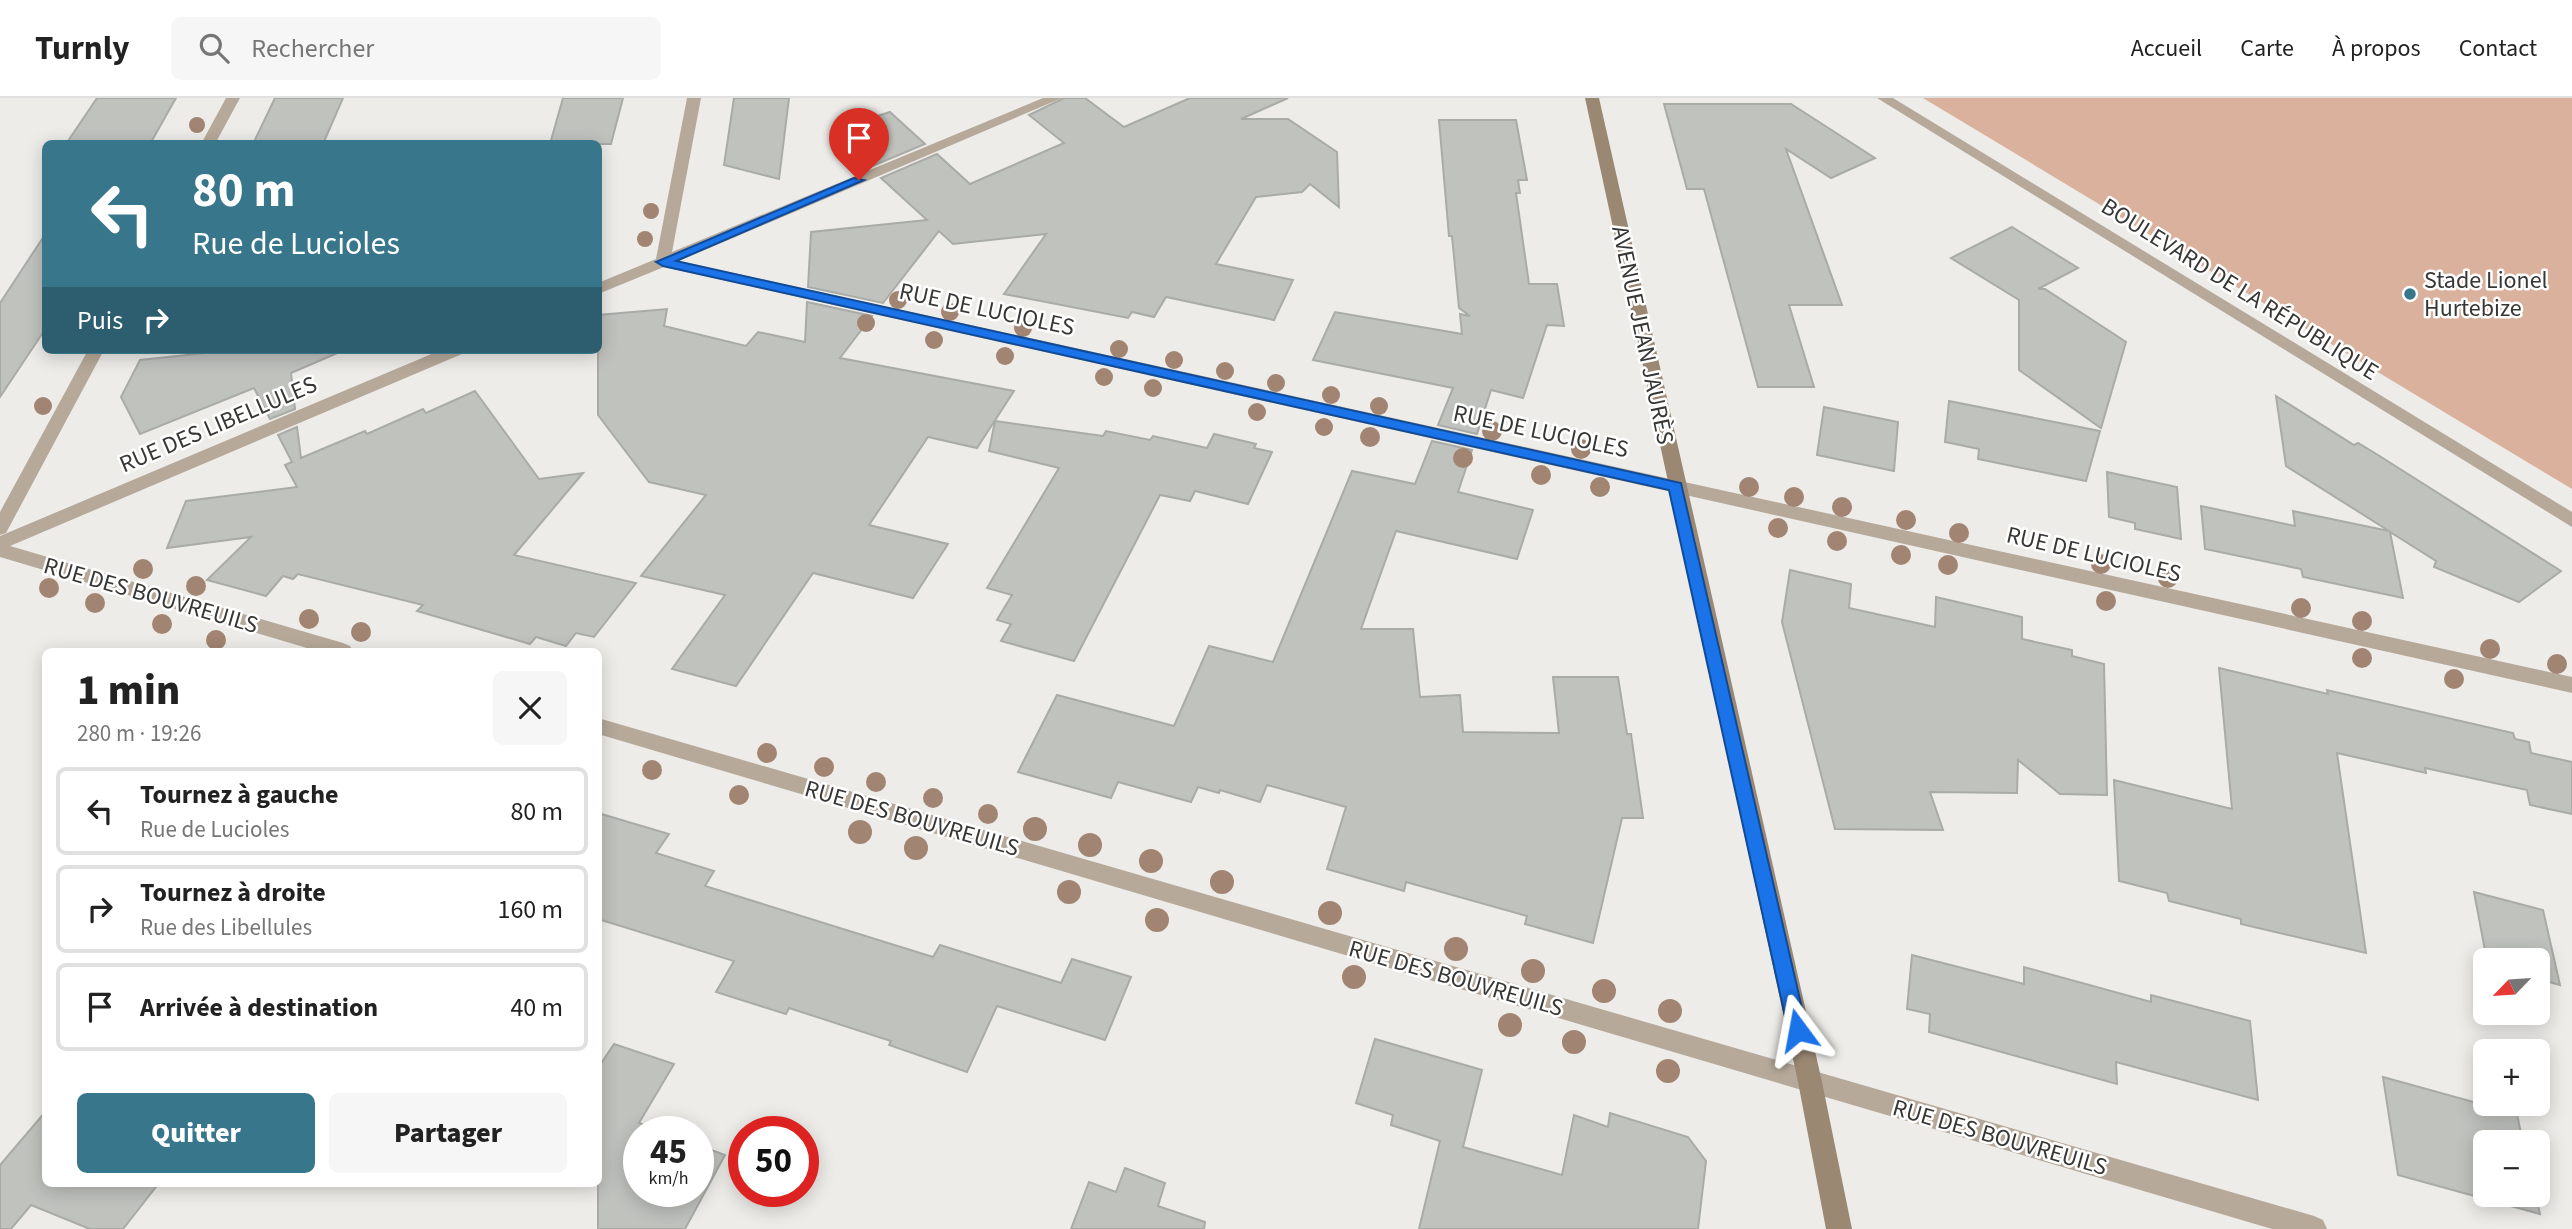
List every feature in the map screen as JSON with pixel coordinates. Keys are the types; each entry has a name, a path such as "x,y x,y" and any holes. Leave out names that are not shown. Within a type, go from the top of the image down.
{"main road":[{"name":"AVENUE JEAN JAURÈS","path":"1592,98 1810,1082 1839,1229"}],"street":[{"path":"210,140 233,98"},
{"path":"663,262 694,98"},
{"path":"602,287 1055,98"},
{"name":"BOULEVARD DE LA RÉPUBLIQUE","path":"1884,98 2572,520"},
{"name":"RUE DE LUCIOLES","path":"663,262 2572,685"},
{"path":"0,528 94,354"},
{"name":"RUE DES LIBELLULES","path":"0,543 447,354"},
{"name":"RUE DES BOUVREUILS","path":"0,550 333,648"},
{"name":"RUE DES BOUVREUILS","path":"602,727 2314,1229"}],"shaded area":[{"name":"Stade Lionel Hurtebize","path":"1923,98 2572,98 2572,489"}],"building":[{"path":"97,98 176,98 152,140 69,140"},
{"path":"275,98 343,98 325,140 255,140"},
{"path":"563,98 623,98 611,144 602,144 602,140 551,140"},
{"path":"734,98 789,98 779,179 724,165"},
{"path":"1064,98 1085,98 1124,127 1190,98 1288,98 1241,119 1288,119 1337,152 1339,207 1310,184 1302,192 1256,197 1216,264 1293,280 1274,320 1166,297 1154,317 1132,312 1128,318 1004,294 1046,234 953,244 939,231 883,303 808,287 811,232 927,220 881,178 937,154 970,184 1064,143 1029,115"},
{"path":"1664,104 1791,104 1875,158 1831,178 1786,149 1842,305 1789,305 1814,387 1758,387 1704,189 1687,189"},
{"path":"890,112 925,144 870,167 831,131"},
{"path":"1439,120 1516,120 1527,180 1518,180 1520,193 1516,193 1529,284 1557,284 1564,326 1547,325 1523,398 1491,390 1477,434 1438,425 1453,388 1313,360 1335,312 1462,334 1460,314 1470,316 1459,308 1452,236 1449,236"},
{"path":"2012,227 2078,268 2038,289 2045,289 2126,342 2101,428 2019,370 2019,300 1951,258"},
{"path":"42,239 42,334 0,397 0,303"},
{"path":"807,302 872,316 840,358 1014,391 977,448 928,437 869,525 948,544 913,598 813,573 736,686 672,669 725,595 641,576 706,495 649,482 598,415 598,354 602,354 602,315 667,309 664,326 746,346 758,332 805,342"},
{"path":"196,354 335,354 291,373 295,409 270,419 254,388 140,434 121,397 140,360"},
{"path":"475,391 539,479 583,473 514,555 636,583 594,637 576,633 566,646 536,637 530,644 417,611 423,605 298,574 293,579 283,576 266,596 207,580 251,537 167,548 186,501 297,487 285,465 292,462 278,435 297,427 301,458 365,431 367,434 423,409 426,413"},
{"path":"2276,396 2354,445 2358,443 2378,455 2561,571 2519,602 2434,567 2436,561 2390,532 2403,598 2303,577 2301,569 2205,549 2201,506 2295,526 2293,511 2389,531 2286,466"},
{"path":"1949,401 2100,431 2086,481 1978,459 1979,449 1945,442"},
{"path":"1824,407 1898,422 1894,471 1817,455"},
{"path":"995,421 1103,436 1106,431 1150,440 1153,436 1207,448 1214,434 1256,444 1254,448 1272,452 1248,504 1195,491 1190,501 1160,495 1074,661 1001,641 1011,624 997,620 1012,595 987,588 1059,468 989,451"},
{"path":"1432,441 1472,450 1458,492 1533,510 1517,559 1396,531 1361,629 1413,629 1420,697 1460,695 1463,732 1559,733 1553,677 1618,677 1627,734 1631,734 1643,818 1622,818 1593,943 1525,924 1527,916 1406,882 1404,891 1327,869 1346,807 1267,785 1260,802 1220,790 1219,793 1198,787 1191,802 1118,782 1111,798 1018,772 1057,695 1174,726 1209,646 1273,662 1352,471 1415,484"},
{"path":"2107,472 2177,487 2181,539 2135,529 2135,523 2109,517"},
{"path":"1790,570 1851,584 1849,608 1935,627 1936,597 2022,617 2022,639 2072,650 2072,656 2104,664 2107,795 2060,794 2018,760 2017,793 1930,792 1943,830 1835,829 1782,622"},
{"path":"2219,668 2513,733 2515,739 2529,742 2531,753 2572,762 2572,814 2530,805 2527,790 2425,768 2426,773 2337,753 2366,953 2241,924 2241,919 2169,901 2167,893 2119,881 2114,780 2232,809"},
{"path":"602,814 669,834 656,853 714,871 705,886 933,957 940,945 1061,983 1072,959 1131,977 1105,1040 997,1006 967,1072 889,1045 891,1041 789,1008 786,1014 716,992 734,961 602,920"},
{"path":"2474,892 2543,910 2560,985 2550,982 2550,948 2485,948"},
{"path":"1912,955 2024,984 2024,967 2151,1002 2151,995 2250,1021 2258,1100 2116,1062 2117,1084 1929,1032 1930,1014 1907,1009"},
{"path":"1375,1039 1482,1070 1463,1147 1562,1175 1574,1115 1608,1127 1610,1113 1688,1137 1706,1161 1698,1229 1419,1229 1440,1141 1391,1125 1393,1115 1356,1103"},
{"path":"614,1044 674,1064 643,1116 623,1116 623,1207 697,1207 685,1229 598,1229 598,1187 602,1187 602,1062"},
{"path":"2383,1077 2473,1102 2473,1116 2517,1116 2520,1130 2473,1130 2473,1196 2398,1175"},
{"path":"42,1116 42,1187 156,1187 123,1229 90,1229 31,1205 11,1229 0,1229 0,1165"},
{"path":"714,1151 725,1155 714,1175"},
{"path":"1125,1168 1165,1183 1158,1206 1205,1222 1204,1229 1071,1229 1089,1182 1116,1192"},
{"path":"2515,1207 2539,1207 2540,1214"}],"place":[{"name":"Stade Lionel Hurtebize","path":"2410,294"}],"route":[{"path":"859,180 663,262 1676,486 1798,1030"}]}
